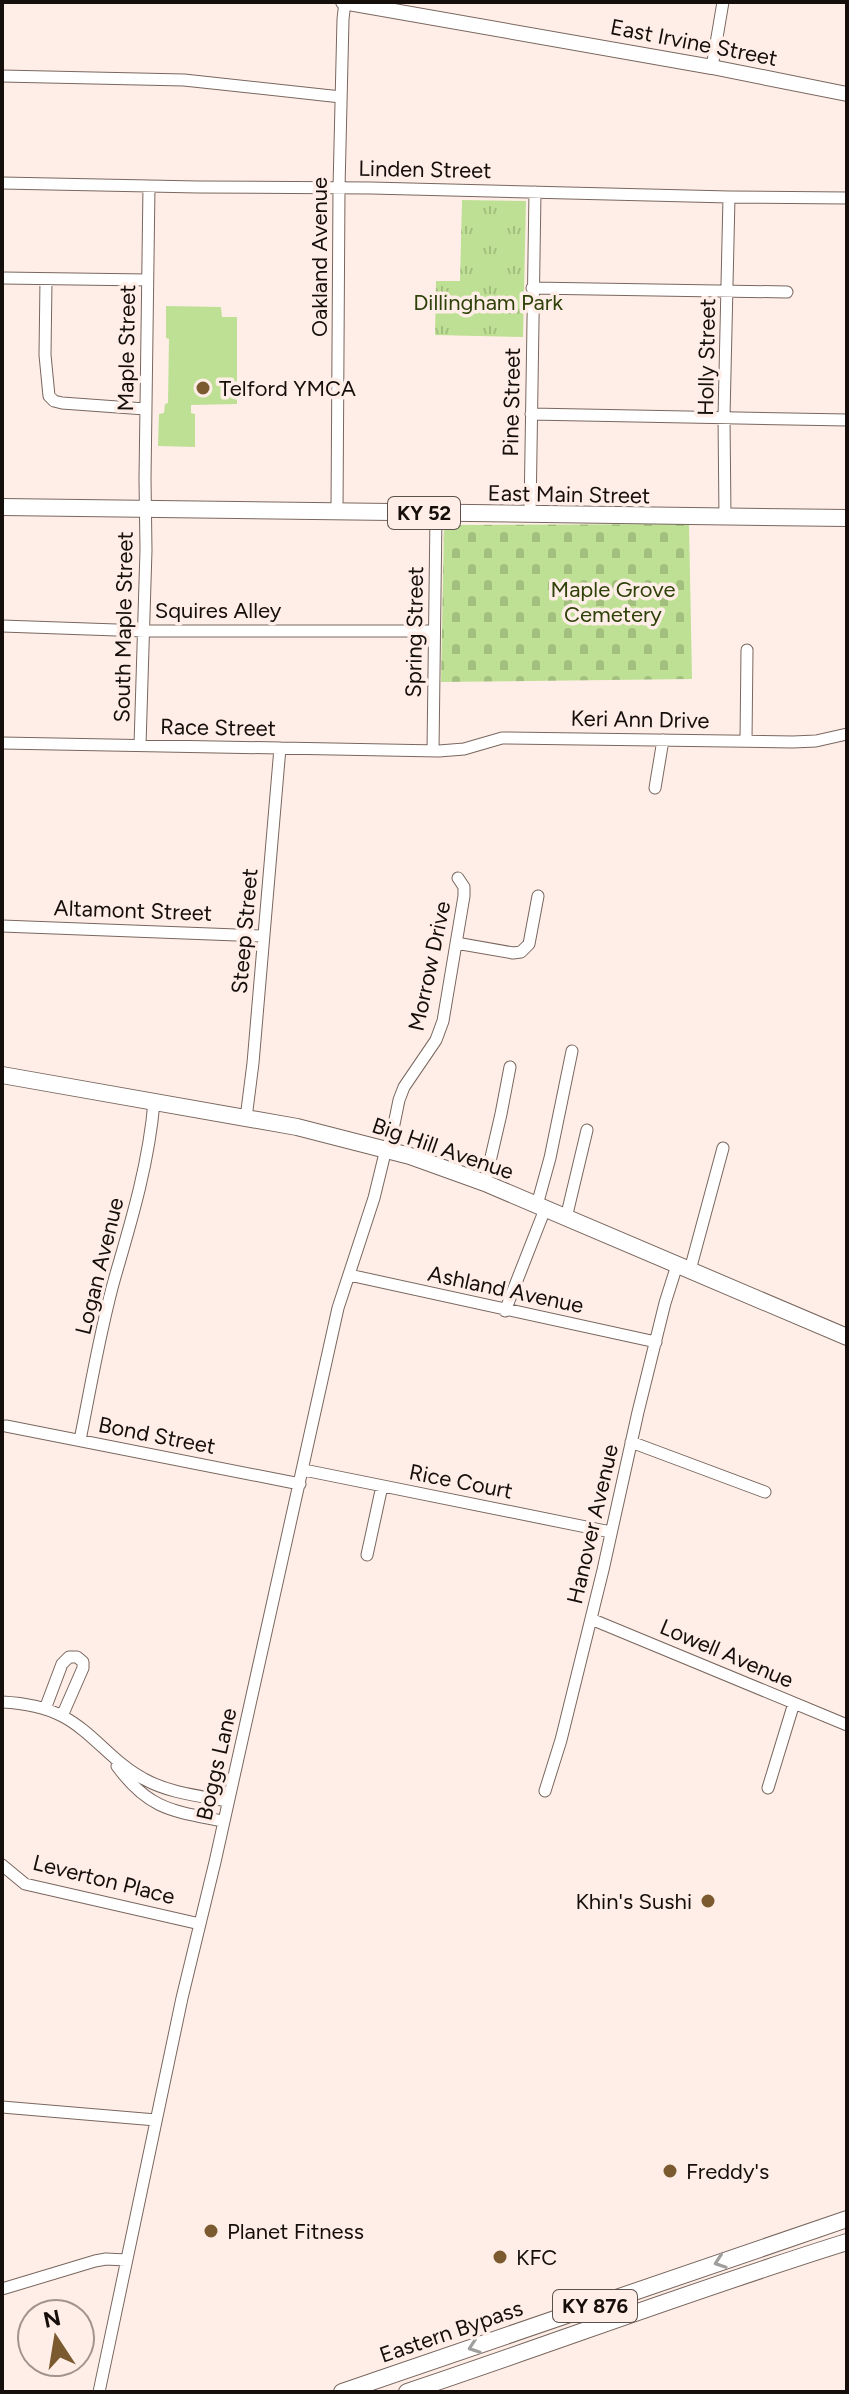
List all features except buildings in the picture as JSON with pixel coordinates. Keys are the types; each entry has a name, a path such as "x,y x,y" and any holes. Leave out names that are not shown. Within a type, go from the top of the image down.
{"main road":[{"name":"East Main Street","path":"2,507 847,518"},
{"name":"Big Hill Avenue","path":"2,1075 308,1129 386,1149 485,1183 847,1337"},
{"name":"Eastern Bypass","path":"342,2392 847,2219"},
{"path":"733,2278 765,2257 813,2243 822,2235 823,2227"},
{"name":"Eastern Bypass","path":"407,2392 576,2336 733,2278 847,2242"}],"street":[{"name":"East Irvine Street","path":"345,2 847,94"},
{"name":"Oakland Avenue","path":"337,511 339,188 345,2"},
{"path":"712,67 723,2"},
{"path":"2,76 184,80 341,97"},
{"name":"Linden Street","path":"2,183 847,198"},
{"name":"Maple Street","path":"145,510 149,186"},
{"name":"Pine Street","path":"530,515 535,192"},
{"name":"Holly Street","path":"725,518 729,197"},
{"path":"2,278 147,280"},
{"path":"46,280 45,355 49,396 62,403 145,409"},
{"path":"532,288 787,292"},
{"path":"531,414 847,420"},
{"name":"South Maple Street","path":"140,745 145,631 145,510"},
{"name":"Spring Street","path":"433,751 436,514"},
{"name":"Squires Alley","path":"2,626 145,631 434,631"},
{"path":"746,741 747,650"},
{"name":"Keri Ann Drive","path":"433,751 464,749 502,738 804,742 847,734"},
{"path":"655,788 663,740"},
{"name":"Race Street","path":"2,743 433,751"},
{"name":"Steep Street","path":"246,1118 280,748"},
{"name":"Morrow Drive","path":"386,1149 401,1093 439,1034 464,891 463,883 458,878"},
{"path":"456,943 521,952 529,944 538,896"},
{"name":"Altamont Street","path":"2,926 263,936"},
{"path":"505,1311 541,1207 572,1051"},
{"path":"485,1183 510,1067"},
{"name":"Logan Avenue","path":"80,1440 113,1287 147,1155 154,1102"},
{"path":"566,1218 587,1130"},
{"name":"Hanover Avenue","path":"545,1791 555,1763 591,1619 656,1342 723,1148"},
{"name":"Boggs Lane","path":"99,2392 156,2120 336,1319 386,1149"},
{"name":"Ashland Avenue","path":"349,1275 656,1342"},
{"name":"Bond Street","path":"3,1424 300,1484"},
{"path":"631,1442 765,1492"},
{"name":"Rice Court","path":"304,1470 611,1532"},
{"path":"367,1555 382,1486"},
{"name":"Lowell Avenue","path":"591,1619 847,1725"},
{"path":"45,1709 62,1664 69,1657 77,1657 83,1668 62,1716"},
{"path":"2,1702 24,1703 62,1716 131,1771 151,1783 227,1801"},
{"path":"768,1788 794,1703"},
{"path":"111,1755 135,1789 152,1802 178,1812 223,1821"},
{"name":"Leverton Place","path":"2,1865 25,1884 200,1924"},
{"path":"2,2107 156,2120"},
{"path":"2,2289 95,2261 126,2260"}],"green space":[{"name":"Dillingham Park","path":"462,200 526,201 523,337 435,335 436,281 460,281"},
{"name":"Telford YMCA","path":"166,306 221,307 222,317 237,317 237,404 191,405 191,413 195,414 195,447 158,446 159,414 164,413 165,404 168,403"},
{"name":"Maple Grove Cemetery","path":"689,524 692,679 441,682 444,525"}],"place":[{"name":"Telford YMCA","path":"203,388"},
{"name":"Khin's Sushi","path":"708,1901"},
{"name":"Freddy's","path":"670,2171"},
{"name":"Planet Fitness","path":"211,2231"},
{"name":"KFC","path":"500,2257"}]}
